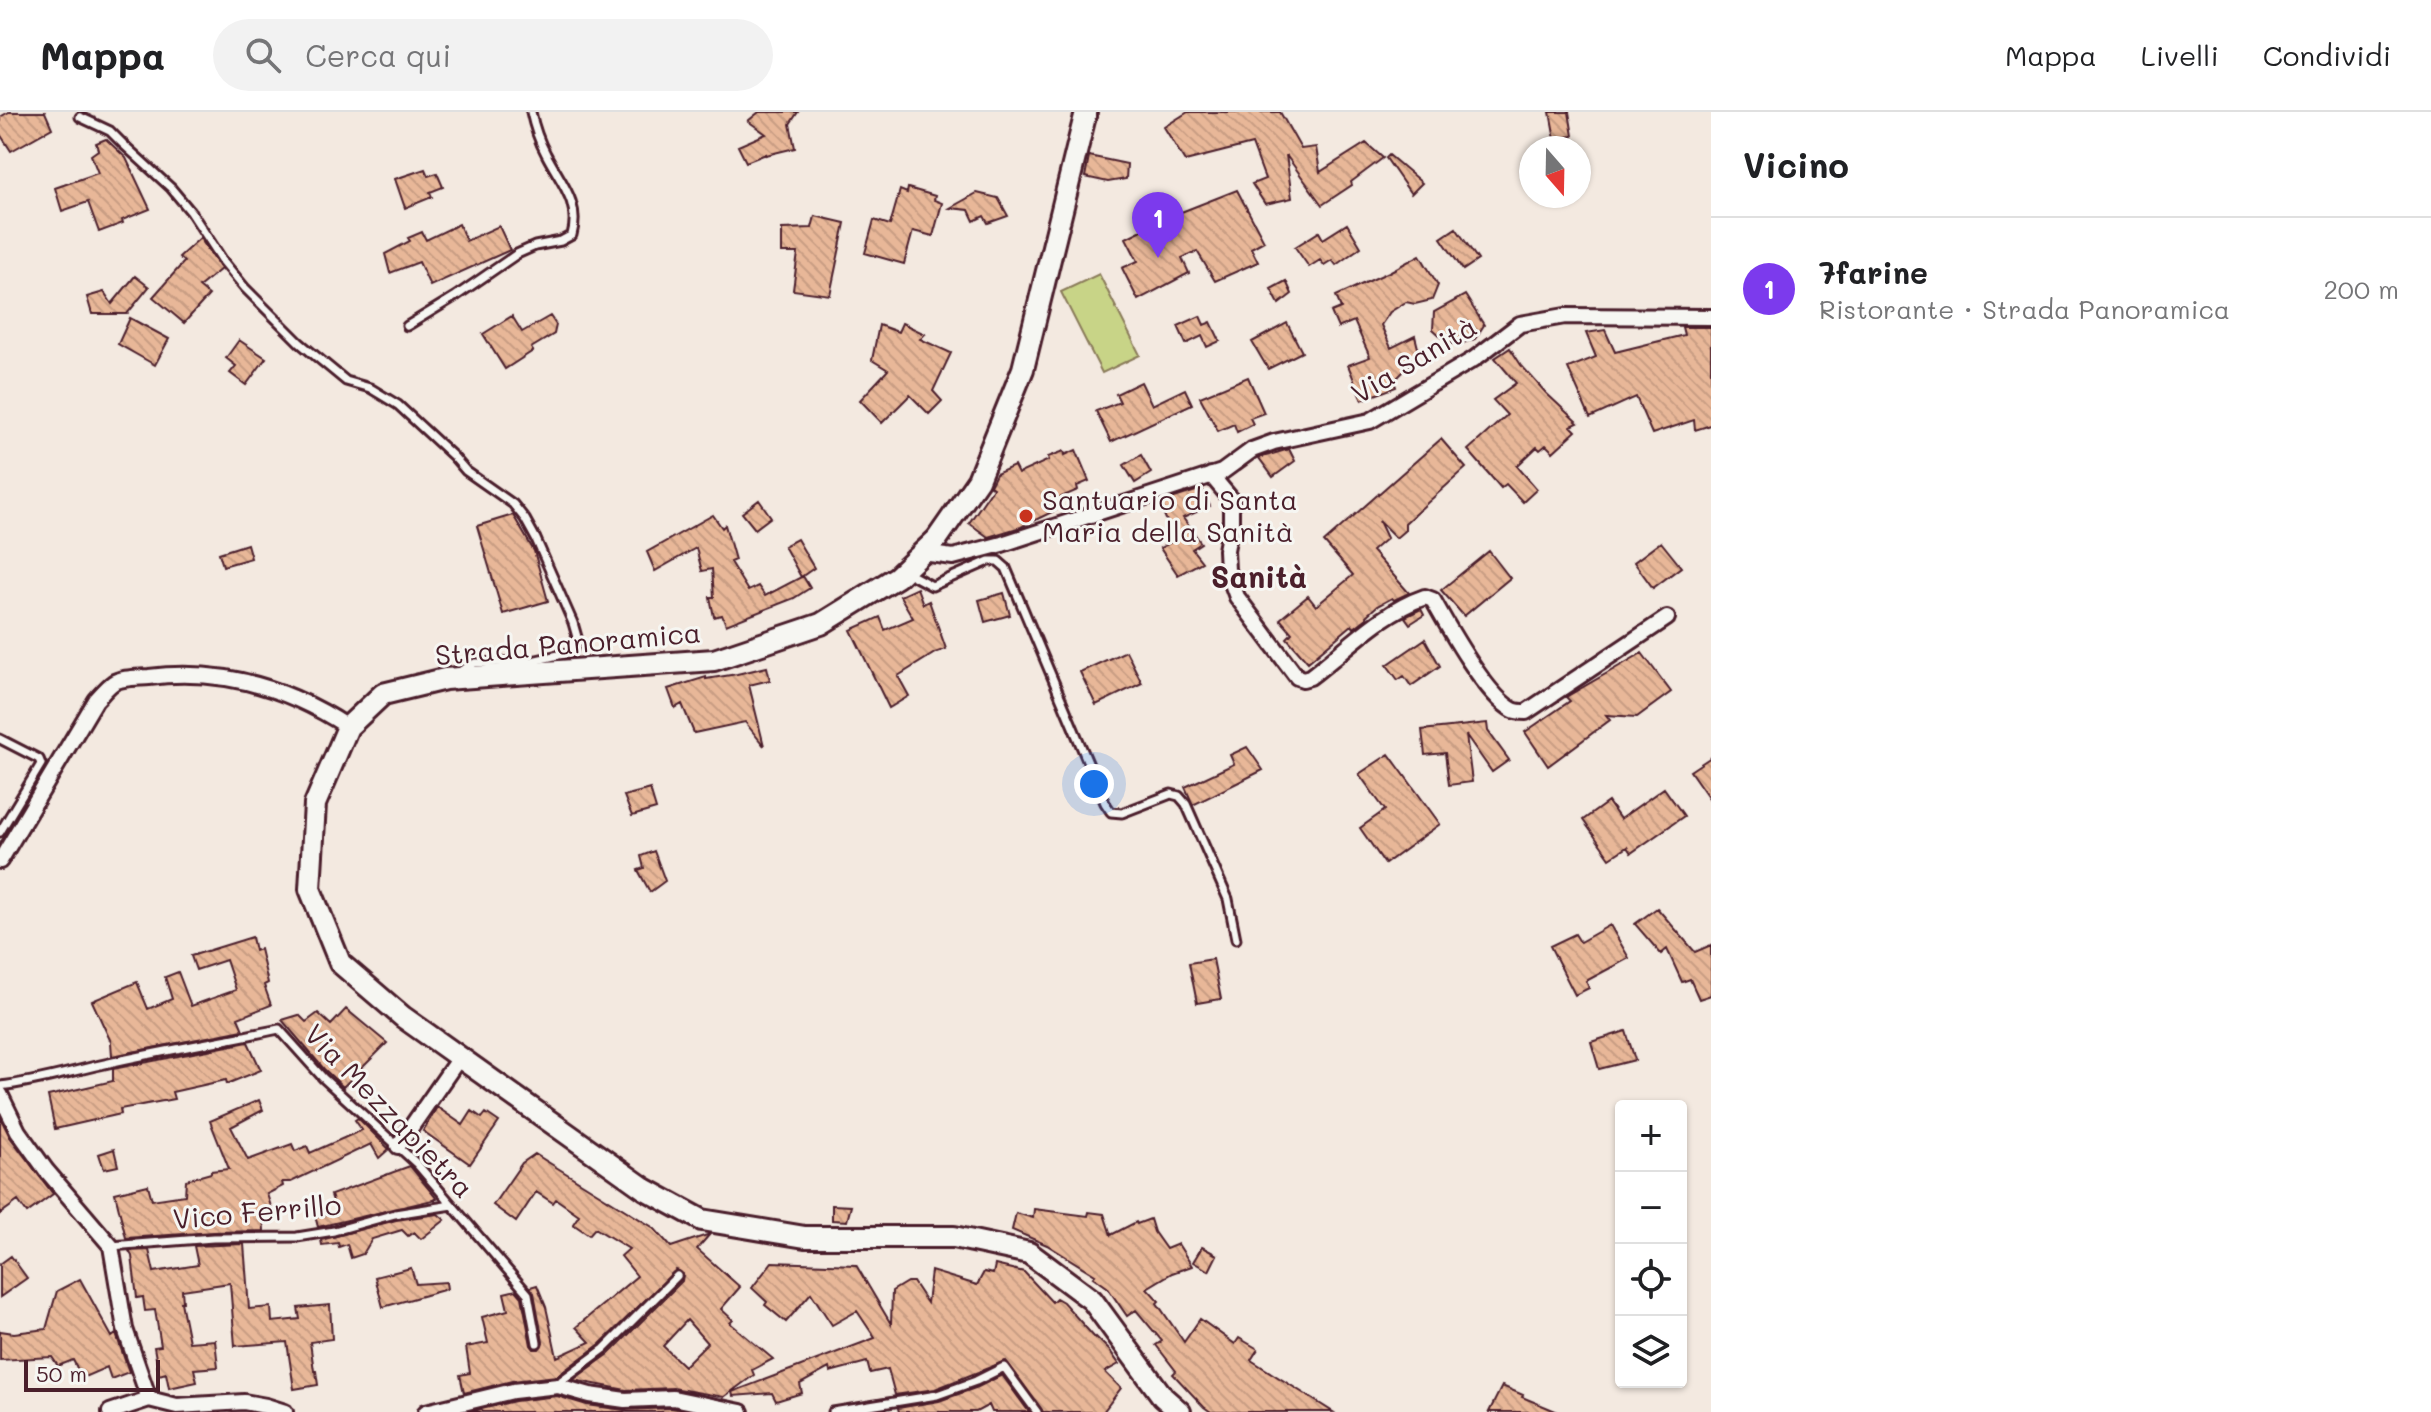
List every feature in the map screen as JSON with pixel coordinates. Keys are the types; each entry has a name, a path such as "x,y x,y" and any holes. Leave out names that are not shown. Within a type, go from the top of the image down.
{"main road":[{"name":"Strada Panoramica","path":"1086,112 1023,369 978,480 937,539 904,571 821,624 714,660 448,678 383,694 348,727 315,804 310,889 340,963 403,1017 645,1189 702,1220 805,1237 954,1237 1029,1253 1092,1300 1163,1397 1180,1412"}],"street":[{"name":"Via Sanità","path":"922,553 953,557 1002,544 1222,472 1252,450 1274,442 1370,421 1474,359 1520,324 1565,316 1711,317"},
{"path":"1211,475 1231,499 1227,570 1237,597 1288,666 1297,677 1303,679 1310,677 1383,619 1409,602 1425,597 1433,600 1488,686 1515,711 1526,712 1667,618"},
{"path":"0,861 96,700 115,681 173,674 229,677 315,705 348,727"},
{"path":"398,1146 459,1058"},
{"path":"0,1094 18,1131 46,1170 111,1246 125,1329 149,1399"},
{"path":"426,1412 513,1391 558,1386 625,1400 673,1398 741,1412"},
{"path":"110,1412 149,1399 177,1406 244,1402 285,1412"}],"lane":[{"path":"407,326 517,254 572,235 577,220 573,206 568,191 545,153 531,112"},
{"path":"80,117 110,131 171,188 245,288 300,343 346,381 370,388 398,405 466,471 513,504 536,539 577,637 572,652 532,661 475,663 448,678"},
{"path":"904,571 932,586 989,561 998,561 1006,568 1105,803 1111,812 1122,813 1171,794 1179,796 1186,804 1228,899 1236,939"},
{"path":"0,739 39,759 41,764 0,832"},
{"name":"Via Mezzapietra","path":"0,1086 42,1080 179,1047 279,1029 323,1078 417,1164 528,1294 537,1343"},
{"name":"Vico Ferrillo","path":"111,1246 213,1238 297,1237 358,1226 395,1214 452,1205"},
{"path":"558,1386 604,1349 677,1276"},
{"path":"833,1412 937,1395 1004,1367 1037,1412"}],"green space":[{"path":"1099,274 1140,355 1102,373 1061,292"}],"building":[{"path":"9,112 45,112 52,128 11,151 0,134 0,117"},
{"path":"759,112 798,112 790,124 795,148 746,162 738,146 766,134 748,121"},
{"path":"1188,112 1280,112 1301,149 1316,147 1320,172 1366,143 1383,158 1351,182 1352,185 1322,205 1286,155 1292,198 1265,204 1252,184 1265,179 1252,144 1185,161 1164,127"},
{"path":"1550,112 1569,112 1573,136 1554,136"},
{"path":"106,139 126,158 150,209 99,232 88,202 62,211 55,188 98,173 91,155 98,150 96,143"},
{"path":"1389,155 1422,183 1411,194 1386,158"},
{"path":"1089,156 1127,164 1126,179 1108,182 1085,177"},
{"path":"425,169 428,176 437,173 443,187 430,192 432,197 405,208 395,179"},
{"path":"908,188 935,196 934,200 942,203 933,236 913,231 904,264 865,253 874,220 890,225 900,190 907,193"},
{"path":"1237,190 1264,241 1251,248 1258,262 1215,281 1197,251 1182,258 1189,273 1138,300 1122,268 1138,261 1126,238 1166,218"},
{"path":"977,193 998,198 1008,216 988,223 984,216 974,221 969,210 950,208"},
{"path":"815,216 845,223 830,295 793,290 798,253 782,253 782,229 812,228"},
{"path":"459,224 466,241 499,226 510,250 430,286 419,262 390,273 385,254 422,232 426,240"},
{"path":"1347,224 1361,247 1336,265 1332,260 1324,265 1320,260 1309,267 1295,247 1319,232 1323,239"},
{"path":"1456,228 1478,260 1463,270 1441,238"},
{"path":"200,238 221,269 199,287 209,295 184,323 153,297 184,262 179,257"},
{"path":"1420,255 1438,285 1432,300 1415,304 1406,302 1390,312 1381,325 1391,348 1415,336 1418,348 1413,362 1394,381 1396,387 1362,400 1348,365 1370,357 1354,321 1338,328 1331,312 1341,308 1336,296"},
{"path":"135,276 149,287 127,314 92,314 87,297 104,292 112,304"},
{"path":"1286,281 1292,294 1279,304 1271,289"},
{"path":"1465,295 1484,325 1475,339 1453,344 1433,329 1434,312"},
{"path":"512,316 522,332 550,316 556,325 554,334 505,369 483,334"},
{"path":"1200,316 1204,325 1211,322 1220,341 1207,347 1202,336 1186,344 1178,326"},
{"path":"130,318 169,339 155,365 118,344"},
{"path":"902,323 925,334 920,339 951,353 933,391 942,401 929,414 910,395 882,423 860,400 888,370 872,360 879,325 898,332"},
{"path":"1287,323 1302,352 1268,369 1252,342"},
{"path":"1682,327 1711,327 1711,425 1695,430 1694,420 1652,434 1636,397 1590,418 1568,368 1596,357 1586,333 1605,330 1615,352 1684,335"},
{"path":"239,340 266,358 246,385 230,373 236,366 226,358"},
{"path":"1510,348 1546,393 1578,423 1571,426 1576,431 1553,452 1546,445 1540,450 1537,447 1517,466 1537,489 1523,502 1506,484 1501,488 1468,450 1507,415 1493,400 1516,383 1495,358"},
{"path":"1248,377 1264,413 1250,418 1253,424 1237,432 1234,424 1218,431 1200,397"},
{"path":"1141,382 1152,405 1185,389 1192,404 1111,442 1096,411 1120,402 1116,394"},
{"path":"1441,439 1466,468 1405,523 1405,530 1396,538 1379,521 1387,538 1372,551 1409,593 1377,606 1367,618 1354,628 1352,625 1308,662 1287,638 1292,633 1280,619 1308,596 1316,606 1353,575 1324,542"},
{"path":"1289,449 1295,461 1273,477 1259,458"},
{"path":"1076,450 1089,481 1077,486 1078,490 1052,501 1056,510 1021,527 988,537 969,523 993,488 990,486 996,474 1014,466 1018,474 1049,460 1048,457"},
{"path":"1141,455 1151,473 1135,483 1124,465"},
{"path":"1202,489 1210,506 1183,518 1201,543 1192,549 1202,562 1178,575 1160,548 1175,540 1159,503"},
{"path":"759,500 771,517 755,529 742,513"},
{"path":"513,515 534,551 548,601 503,614 477,526"},
{"path":"713,515 722,528 725,525 735,560 730,562 748,591 758,586 765,596 803,576 810,588 794,598 726,625 722,615 714,617 710,597 714,597 712,569 702,571 696,548 655,571 647,552"},
{"path":"797,539 814,568 801,577 784,546"},
{"path":"1661,542 1681,567 1653,588 1634,562"},
{"path":"247,544 251,558 223,566 219,553"},
{"path":"1489,551 1510,578 1464,616 1441,590"},
{"path":"917,588 923,604 929,601 946,649 898,676 909,696 889,708 851,630 880,617 885,630 913,618 900,596"},
{"path":"1004,593 1010,615 985,622 979,600"},
{"path":"1421,609 1424,615 1410,624 1405,617"},
{"path":"1425,639 1440,666 1411,686 1404,676 1398,680 1387,665"},
{"path":"1126,651 1142,683 1096,705 1080,672"},
{"path":"1642,653 1671,692 1637,717 1606,715 1610,720 1548,766 1525,732 1570,701 1566,697"},
{"path":"767,667 770,680 749,685 764,746 745,722 694,733 682,704 675,708 668,689 706,677"},
{"path":"1487,723 1488,731 1509,760 1492,772 1466,735 1472,782 1449,785 1445,753 1425,755 1422,730"},
{"path":"1247,747 1263,770 1193,805 1185,787 1234,764 1230,755"},
{"path":"1389,754 1440,824 1385,864 1360,828 1385,810 1359,774"},
{"path":"1711,757 1711,801 1690,771"},
{"path":"1664,788 1684,816 1631,853 1627,847 1610,858 1583,820 1608,802 1620,819"},
{"path":"650,789 656,809 632,816 624,796"},
{"path":"654,851 665,881 650,892 638,870 644,868 641,856"},
{"path":"1657,908 1695,952 1711,945 1711,995 1699,999 1690,979 1682,982 1667,949 1661,954 1635,924"},
{"path":"1610,925 1629,958 1586,981 1589,988 1575,995 1550,946 1575,934 1580,942"},
{"path":"252,937 255,951 260,949 268,983 264,985 271,1005 238,1018 243,1030 112,1056 111,1042 92,1001 137,982 148,1009 172,999 165,977 178,972 191,1006 236,990 226,960 196,970 191,956"},
{"path":"1213,959 1221,999 1197,1003 1189,963"},
{"path":"346,1009 387,1043 343,1087 282,1020 299,1015 306,1022 318,1013 331,1025"},
{"path":"1626,1031 1635,1060 1599,1069 1591,1042"},
{"path":"248,1042 261,1070 227,1084 226,1080 172,1092 174,1099 120,1109 121,1114 55,1129 48,1096 113,1081 113,1069"},
{"path":"259,1100 263,1110 231,1127 248,1160 292,1144 295,1151 307,1146 310,1153 362,1130 355,1120 358,1118 389,1149 379,1158 371,1144 291,1182 282,1182 283,1186 267,1194 272,1210 263,1211 264,1231 126,1238 115,1193 148,1185 152,1200 185,1195 186,1180 211,1171 229,1169 210,1121"},
{"path":"437,1107 463,1125 472,1111 482,1118 486,1113 499,1122 470,1164 423,1131"},
{"path":"0,1117 10,1137 53,1194 27,1213 18,1201 0,1214"},
{"path":"114,1149 118,1166 104,1169 99,1154"},
{"path":"535,1154 654,1228 671,1247 710,1234 697,1249 740,1287 721,1309 733,1320 730,1323 773,1359 752,1370 754,1375 724,1397 673,1388 626,1390 573,1380 609,1354 682,1281 683,1274 676,1270 600,1344 557,1376 512,1381 464,1393 460,1375 470,1373 466,1347 488,1343 482,1317 508,1310 504,1293 516,1290 522,1297 531,1345 539,1349 543,1342 534,1293 530,1287 537,1285 546,1307 557,1357 590,1342 576,1327 637,1276 621,1256 629,1249 595,1228 589,1235 573,1224 579,1215 556,1199 553,1203 536,1192 516,1222 493,1205 522,1163","holes":["687,1320 707,1343 684,1366 663,1346"]},
{"path":"410,1166 437,1199 318,1227 315,1216 337,1214 331,1195"},
{"path":"832,1205 851,1206 847,1221 832,1220"},
{"path":"1034,1209 1088,1216 1089,1212 1104,1214 1111,1235 1136,1222 1150,1219 1154,1232 1166,1249 1178,1244 1192,1266 1172,1273 1147,1288 1159,1301 1157,1303 1184,1342 1200,1319 1235,1344 1239,1338 1258,1349 1251,1360 1333,1412 1211,1412 1173,1374 1176,1371 1156,1345 1162,1341 1136,1310 1127,1316 1107,1287 1093,1277 1095,1275 1047,1245 1012,1230 1016,1213 1033,1218"},
{"path":"438,1214 445,1220 421,1239 414,1232 408,1236 402,1230 372,1239 363,1254 351,1258 347,1244 339,1247 338,1243 322,1245 321,1240 396,1220"},
{"path":"244,1244 249,1309 271,1307 272,1322 300,1319 298,1308 330,1305 332,1339 310,1342 318,1385 294,1389 287,1342 235,1346 230,1283 182,1290 181,1302 189,1342 215,1340 218,1367 194,1369 197,1382 169,1388 166,1373 159,1375 154,1347 161,1346 155,1310 145,1311 143,1297 137,1298 129,1251 149,1250 154,1272 198,1265 194,1246"},
{"path":"1202,1247 1217,1255 1209,1271 1193,1262"},
{"path":"11,1256 27,1278 0,1297 0,1264"},
{"path":"772,1262 856,1265 891,1324 892,1291 913,1282 927,1303 931,1271 977,1285 984,1272 993,1274 995,1265 1024,1272 1052,1302 1056,1298 1063,1302 1110,1351 1119,1364 1105,1372 1121,1388 1103,1412 1043,1412 1006,1361 935,1389 895,1395 888,1369 870,1373 867,1362 830,1372 829,1368 800,1384 802,1393 776,1401 772,1393 733,1396 732,1392 875,1338 857,1311 832,1325 811,1293 786,1322 765,1305 767,1302 752,1288"},
{"path":"411,1268 416,1284 446,1282 447,1289 383,1307 375,1277"},
{"path":"80,1279 112,1337 116,1334 129,1372 111,1379 107,1367 82,1378 73,1360 58,1366 52,1357 0,1360 0,1331 14,1333 46,1329 57,1291"},
{"path":"1002,1375 1029,1412 992,1412 989,1405 976,1412 899,1412 898,1408 939,1401"},
{"path":"1502,1386 1522,1397 1558,1412 1489,1412"},
{"path":"557,1396 587,1405 624,1410 672,1408 691,1412 469,1412 515,1401"}],"place":[{"name":"7farine","path":"1158,258"},
{"name":"Santuario di Santa Maria della Sanità","path":"1026,516"}],"district":[{"name":"Sanità","path":"1259,578"}]}
